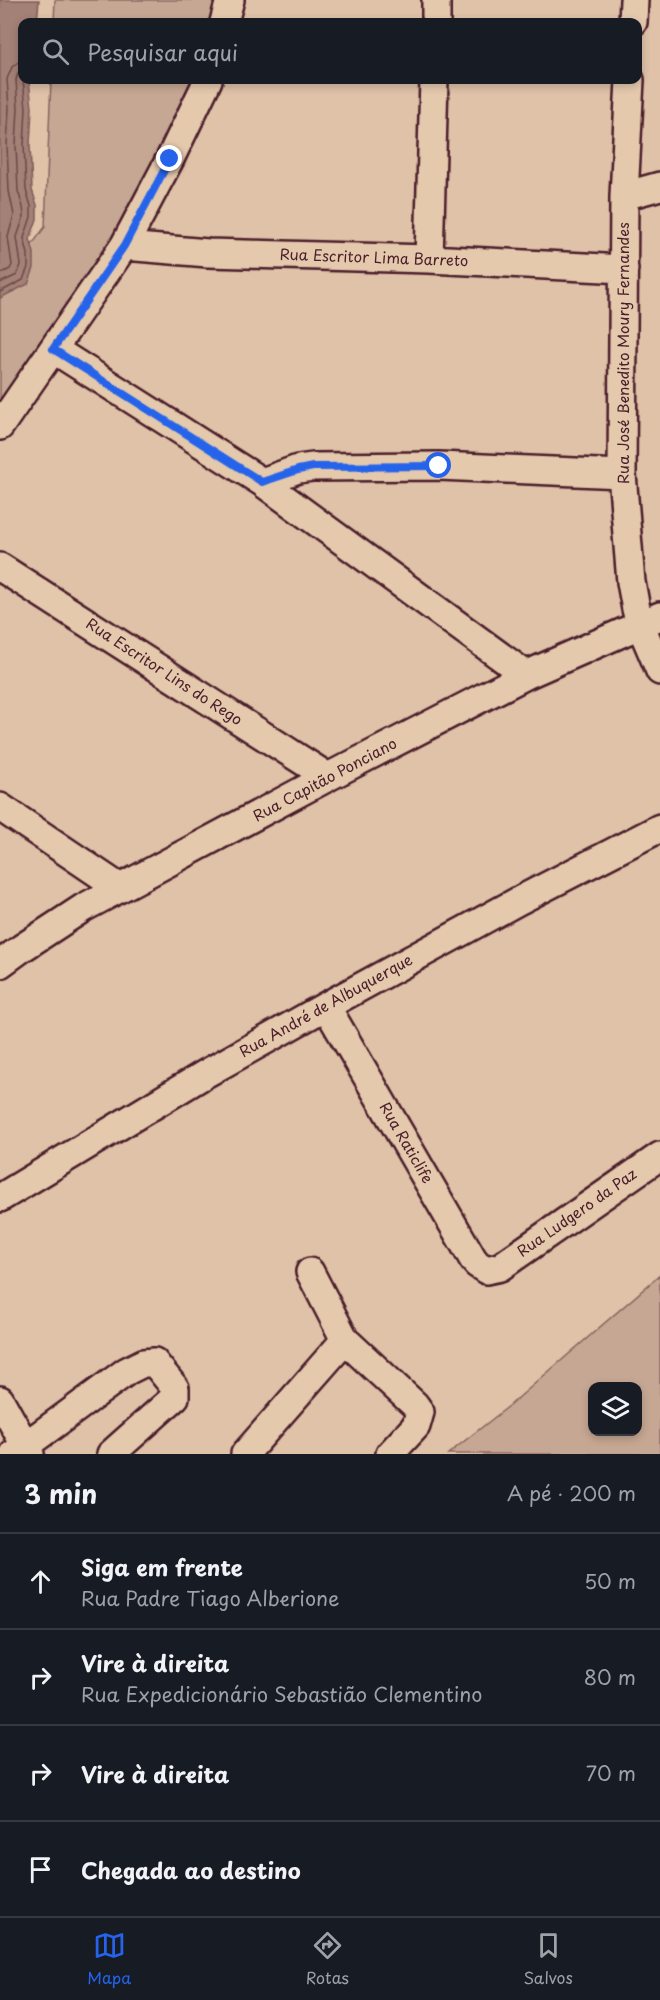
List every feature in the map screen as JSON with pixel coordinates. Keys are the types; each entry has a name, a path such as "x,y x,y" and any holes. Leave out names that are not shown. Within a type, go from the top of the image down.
{"street":[{"path":"225,18 230,0"},
{"path":"436,0 436,18"},
{"path":"633,18 634,0"},
{"path":"0,426 124,246 206,84"},
{"path":"429,259 434,84"},
{"name":"Rua José Benedito Moury Fernandes","path":"630,84 624,196 622,474 631,582 650,620 660,671"},
{"path":"624,196 660,186"},
{"name":"Rua Escritor Lima Barreto","path":"124,246 208,253 429,259 624,269"},
{"path":"53,349 262,482 526,675"},
{"path":"262,482 313,467 439,466 622,474"},
{"name":"Rua Escritor Lins do Rego","path":"0,567 328,777"},
{"name":"Rua Capitão Ponciano","path":"0,964 83,908 328,777 526,675 650,620"},
{"path":"0,807 120,888"},
{"name":"Rua André de Albuquerque","path":"0,1198 205,1074 326,1006 520,900 659,830"},
{"name":"Rua Raticlife","path":"326,1006 473,1259 486,1270 494,1269"},
{"name":"Rua Ludgero da Paz","path":"494,1269 660,1156"},
{"path":"310,1272 345,1340 420,1412 416,1426 390,1454"},
{"path":"245,1454 345,1340"},
{"path":"0,1400 23,1451 128,1371 143,1363 154,1362 175,1388 176,1397 111,1454"}],"shaded area":[{"path":"55,0 224,0 220,18 54,18"},
{"path":"51,84 200,84 187,123 0,429 0,288 45,227"},
{"path":"660,1275 660,1454 448,1454 509,1406"}],"water":[{"path":"0,0 39,0 37,18 18,18 18,84 29,84 32,108 30,145 32,190 37,205 37,219 30,239 34,253 34,268 28,284 0,298"}],"route":[{"path":"170,159 124,246 53,349 262,482 313,467 439,466"}]}
